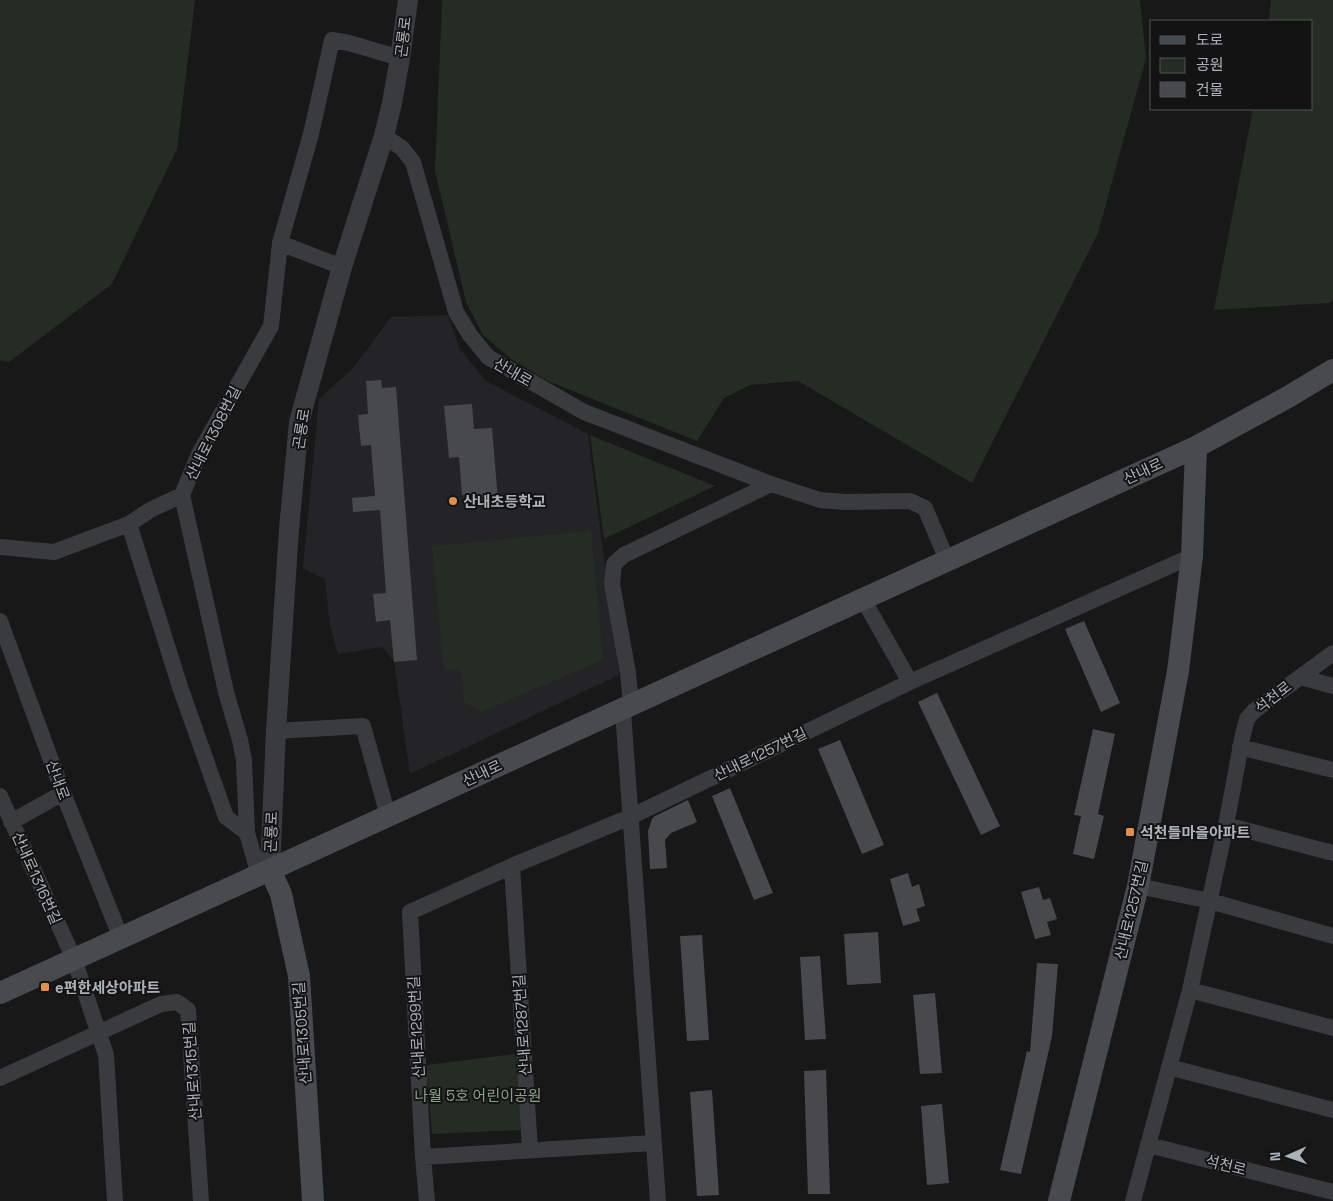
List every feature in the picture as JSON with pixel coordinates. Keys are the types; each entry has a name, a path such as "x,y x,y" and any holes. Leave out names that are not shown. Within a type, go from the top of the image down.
{"main road":[{"name":"산내로","path":"0,993 1196,447 1333,370"},
{"name":"산내로1257번길","path":"1059,1201 1138,886 1178,671 1192,556 1196,447"},
{"name":"산내로1305번길","path":"264,872 281,894 299,976 312,1201"}],"street":[{"name":"곤룡로","path":"264,872 276,731 289,529 299,422 342,267 384,136 400,58 408,0"},
{"name":"산내로1308번길","path":"264,872 247,832 244,760 226,692 182,495 199,454 271,326 280,243 311,134 332,40 400,58"},
{"name":"산내로","path":"384,136 402,148 413,162 456,312 470,335 488,357 584,412 771,484 820,500 845,502 910,501 925,508 948,560"},
{"path":"280,243 342,267"},
{"path":"658,1201 623,711 630,705 628,673 612,584 614,564 624,556 771,484"},
{"path":"0,548 54,552 129,524 150,510 182,495"},
{"path":"129,524 180,688 226,817 247,832"},
{"name":"산내로1257번길","path":"630,817 910,682 1192,556"},
{"path":"863,599 910,682"},
{"name":"산내로","path":"0,621 63,793 120,938"},
{"name":"석천로","path":"1133,1201 1190,990 1226,825 1242,734 1247,719 1254,711 1333,652"},
{"name":"석천로","path":"1300,677 1333,686"},
{"path":"276,731 363,726 388,816"},
{"path":"1240,747 1333,770"},
{"path":"11,822 63,793"},
{"name":"산내로1316번길","path":"0,796 74,960"},
{"path":"512,866 630,817"},
{"path":"1226,825 1333,853"},
{"name":"산내로1299번길","path":"427,1201 410,912 512,866"},
{"name":"산내로1287번길","path":"512,866 530,1150"},
{"path":"1138,886 1210,901 1333,936"},
{"path":"74,960 106,1055 115,1201"},
{"path":"1190,990 1333,1028"},
{"name":"산내로1315번길","path":"0,1078 161,1004 177,1002 188,1010 201,1201"},
{"path":"1169,1067 1333,1110"},
{"path":"423,1157 653,1143"},
{"name":"석천로","path":"1148,1145 1333,1192"}],"shaded area":[{"name":"산내초등학교","path":"448,315 459,348 486,381 588,434 619,675 410,774 394,661 382,647 338,654 330,626 325,579 303,568 319,399 354,367 391,317"}],"green space":[{"path":"0,0 195,0 177,149 112,284 9,362 0,360"},
{"path":"442,0 1140,0 1146,58 1098,233 972,483 798,381 750,385 724,398 697,441 548,381 511,359 483,335 466,302 435,171"},
{"path":"1271,0 1333,0 1333,299 1329,303 1214,310 1253,110 1313,110 1313,20 1269,20"},
{"path":"590,435 715,486 604,539"},
{"path":"591,531 603,660 481,712 464,702 461,669 444,670 432,546"},
{"name":"나월 5호 어린이공원","path":"515,1054 521,1130 432,1134 426,1065"}],"building":[{"path":"381,380 382,388 396,387 417,660 394,662 390,620 376,622 373,594 386,593 380,510 353,512 352,498 375,496 371,445 361,446 358,415 368,414 366,381"},
{"path":"472,404 474,429 492,428 498,500 472,502 471,494 462,495 459,457 449,458 444,406"},
{"path":"1084,621 1120,703 1101,712 1065,629"},
{"path":"937,693 1000,826 981,835 918,702"},
{"path":"1093,729 1115,734 1098,814 1104,816 1094,859 1073,854 1081,816 1074,815"},
{"path":"840,740 884,845 862,854 818,749"},
{"path":"730,788 773,893 754,900 712,796"},
{"path":"688,800 697,822 671,833 665,840 667,868 650,869 648,831 652,819"},
{"path":"908,873 912,887 919,884 925,906 916,909 920,921 903,926 890,879"},
{"path":"1039,887 1043,900 1050,898 1057,919 1047,922 1051,935 1035,939 1021,892"},
{"path":"878,932 881,983 847,985 844,934"},
{"path":"702,935 709,1040 687,1041 680,936"},
{"path":"820,956 826,1039 805,1040 800,957"},
{"path":"1037,963 1058,964 1052,1036 1021,1174 1000,1170 1027,1051 1030,1052"},
{"path":"935,993 942,1073 920,1074 913,995"},
{"path":"826,1070 830,1194 808,1194 804,1071"},
{"path":"712,1090 719,1195 697,1196 690,1092"},
{"path":"942,1104 949,1183 927,1185 921,1106"}],"place":[{"name":"산내초등학교","path":"453,501"},
{"name":"석천들마을아파트","path":"1130,832"},
{"name":"e편한세상아파트","path":"45,987"}]}
